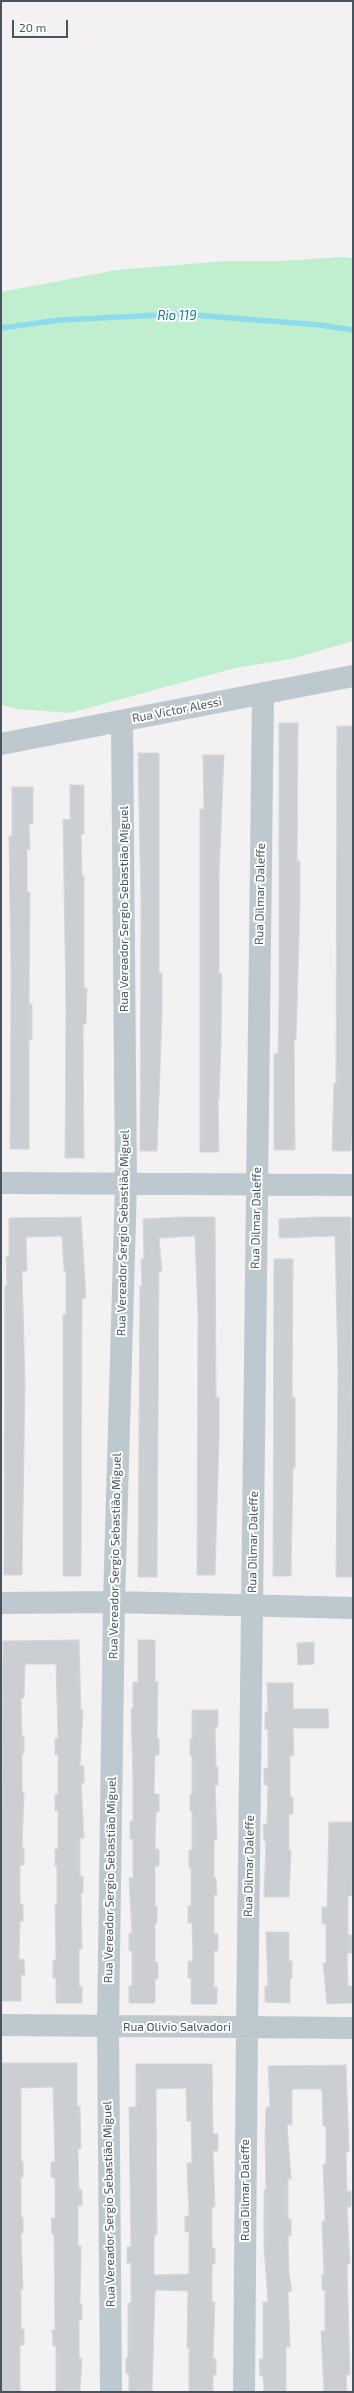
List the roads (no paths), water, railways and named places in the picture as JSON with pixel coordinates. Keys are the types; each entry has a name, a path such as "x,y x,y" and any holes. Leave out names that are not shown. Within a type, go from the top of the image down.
{"street":[{"name":"Rua Victor Alessi","path":"1,744 353,676"},
{"name":"Rua Dilmar Daleffe","path":"244,2392 246,2027 263,693"},
{"name":"Rua Vereador Sergio Sebastião Miguel","path":"112,2392 108,2026 114,1602 126,1184 122,721"},
{"path":"1,1184 256,1186 353,1185"},
{"path":"1,1603 114,1602 353,1608"},
{"name":"Rua Olivio Salvadori","path":"1,2025 353,2028"}],"waterway":[{"name":"Rio 119","path":"1,328 60,320 181,314 320,325 353,330"}]}
